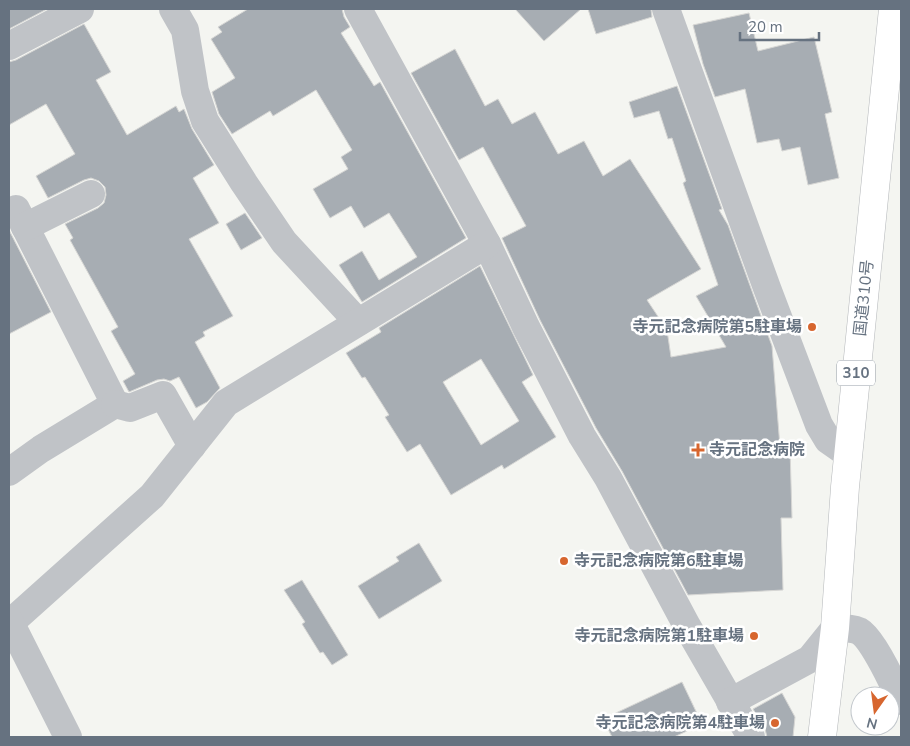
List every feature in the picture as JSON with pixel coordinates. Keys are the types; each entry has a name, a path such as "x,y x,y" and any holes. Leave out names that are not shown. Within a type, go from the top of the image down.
{"highway":[{"name":"国道310号","path":"822,737 836,628 848,454 893,9"}],"street":[{"path":"9,46 80,9"},
{"path":"173,9 185,30 194,91 205,121 284,242 358,322"},
{"path":"358,9 487,244 526,327 582,436 608,478 687,626 751,737"},
{"path":"666,9 767,288 819,425 828,440 848,454"},
{"path":"91,194 17,220 115,404"},
{"path":"68,737 9,623 152,496 226,402 487,244"},
{"path":"9,472 41,449 115,404 130,408 163,395 192,446"},
{"path":"730,702 810,659 836,628 857,630 865,635 898,686"}],"building":[{"path":"9,9 47,9 9,29"},
{"path":"248,9 342,9 350,27 341,33 374,86 380,82 466,238 362,302 339,265 362,251 379,280 417,257 389,213 364,228 351,206 330,218 313,189 348,169 341,157 352,150 316,90 273,116 270,111 232,134 219,114 212,92 235,78 211,39 222,32 218,27"},
{"path":"515,9 581,9 544,41"},
{"path":"588,9 651,9 652,17 596,34"},
{"path":"749,13 758,51 814,37 832,112 825,114 839,178 808,185 800,147 782,151 779,139 757,143 745,89 715,97 703,64 693,25"},
{"path":"84,24 111,72 96,80 127,135 176,106 179,112 184,109 192,129 214,165 193,178 219,223 189,239 233,316 203,332 205,336 195,342 220,388 207,402 196,408 179,377 170,381 164,379 157,380 129,392 123,381 135,374 111,331 118,327 70,240 73,238 65,224 98,208 104,203 105,187 99,181 91,178 48,198 36,176 75,154 46,104 9,125 9,62"},
{"path":"455,49 485,106 498,99 512,124 535,112 558,154 584,141 603,176 630,159 701,269 647,300 667,330 671,357 726,347 696,296 718,285 683,183 686,181 672,138 668,139 659,111 634,118 629,102 677,86 722,209 719,210 728,225 772,346 780,447 790,448 792,518 781,518 783,590 688,595 622,471 596,428 540,320 502,238 526,226 483,147 459,160 411,73"},
{"path":"245,213 262,238 241,250 226,224"},
{"path":"9,230 51,312 9,334"},
{"path":"480,266 533,375 522,382 556,437 504,469 502,465 451,495 420,444 407,452 385,417 389,415 365,377 362,378 346,353 381,332 379,328","holes":["481,359 519,421 481,445 443,382"]},
{"path":"419,543 442,581 379,619 358,586 399,561 396,557"},
{"path":"302,580 348,655 332,665 323,652 320,653 302,624 305,622 284,590"},
{"path":"682,682 702,724 674,737 612,737 603,719"},
{"path":"782,693 795,717 793,737 767,737 765,729 753,709"}],"place":[{"name":"寺元記念病院第5駐車場","path":"812,327"},
{"name":"寺元記念病院","path":"698,450"},
{"name":"寺元記念病院第6駐車場","path":"564,561"},
{"name":"寺元記念病院第1駐車場","path":"754,636"},
{"name":"寺元記念病院第4駐車場","path":"775,723"}]}
